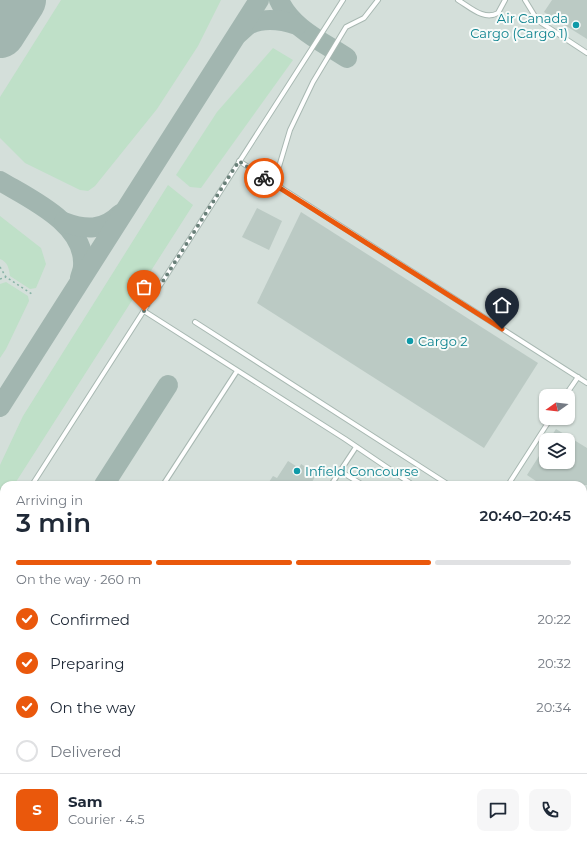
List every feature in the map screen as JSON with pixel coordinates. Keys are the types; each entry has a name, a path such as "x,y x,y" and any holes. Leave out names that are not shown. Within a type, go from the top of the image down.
{"lane":[{"path":"35,481 343,0"},
{"path":"281,188 277,179 278,170 290,130 313,82 346,28 364,18 378,0"},
{"path":"458,0 479,13 488,16 498,13 505,0"},
{"path":"525,0 540,22 587,53"},
{"path":"239,161 587,383"},
{"path":"144,311 407,481"},
{"path":"195,322 443,481"},
{"path":"166,481 237,371"},
{"path":"571,389 578,378"},
{"path":"511,481 547,425"},
{"path":"334,481 356,447"},
{"path":"340,471 356,481"}],"path":[{"path":"0,267 6,277 32,294"},
{"path":"0,279 6,277"}],"shaded area":[{"path":"0,0 587,0 587,481 0,481"}],"green space":[{"path":"61,0 221,0 198,46 157,109 95,186 88,191 80,190 25,163 0,138 0,97"},
{"path":"273,48 293,60 201,188 190,187 176,175 217,112"},
{"path":"168,185 193,205 17,481 0,481 0,465 23,416"},
{"path":"0,216 41,248 46,264 36,288 30,289 10,276 9,268 3,260 0,259"},
{"path":"6,282 28,296 29,301 6,349 0,358 0,284"}],"building":[{"name":"Air Canada Cargo (Cargo 1)","path":"552,0 587,0 587,39 544,12"},
{"path":"257,208 282,221 269,250 242,237"},
{"name":"Cargo 2","path":"301,212 538,363 484,448 257,303"},
{"path":"556,429 563,433 553,433"},
{"path":"575,441 587,448 587,481 536,481 527,475 539,456 539,469 575,469"},
{"name":"Infield Concourse","path":"288,461 299,468 301,464 317,474 313,481 270,481 273,476 277,478"}],"taxiway":[{"path":"0,407 259,0"},
{"path":"279,0 291,19 308,34 347,58"},
{"path":"238,34 250,24 262,20 280,21 297,25"},
{"path":"0,181 54,214 66,225 76,238 82,251 83,266 80,278"},
{"path":"64,222 79,227 94,227 107,224 120,214"},
{"path":"107,481 168,385"}],"runway":[{"path":"0,33 21,0"}],"way so far":[{"path":"144,311 239,161 264,178"}],"place":[{"name":"Air Canada Cargo (Cargo 1)","path":"576,25"},
{"name":"Cargo 2","path":"410,341"},
{"name":"Infield Concourse","path":"297,471"}],"route":[{"path":"264,178 306,203 502,329"}]}
